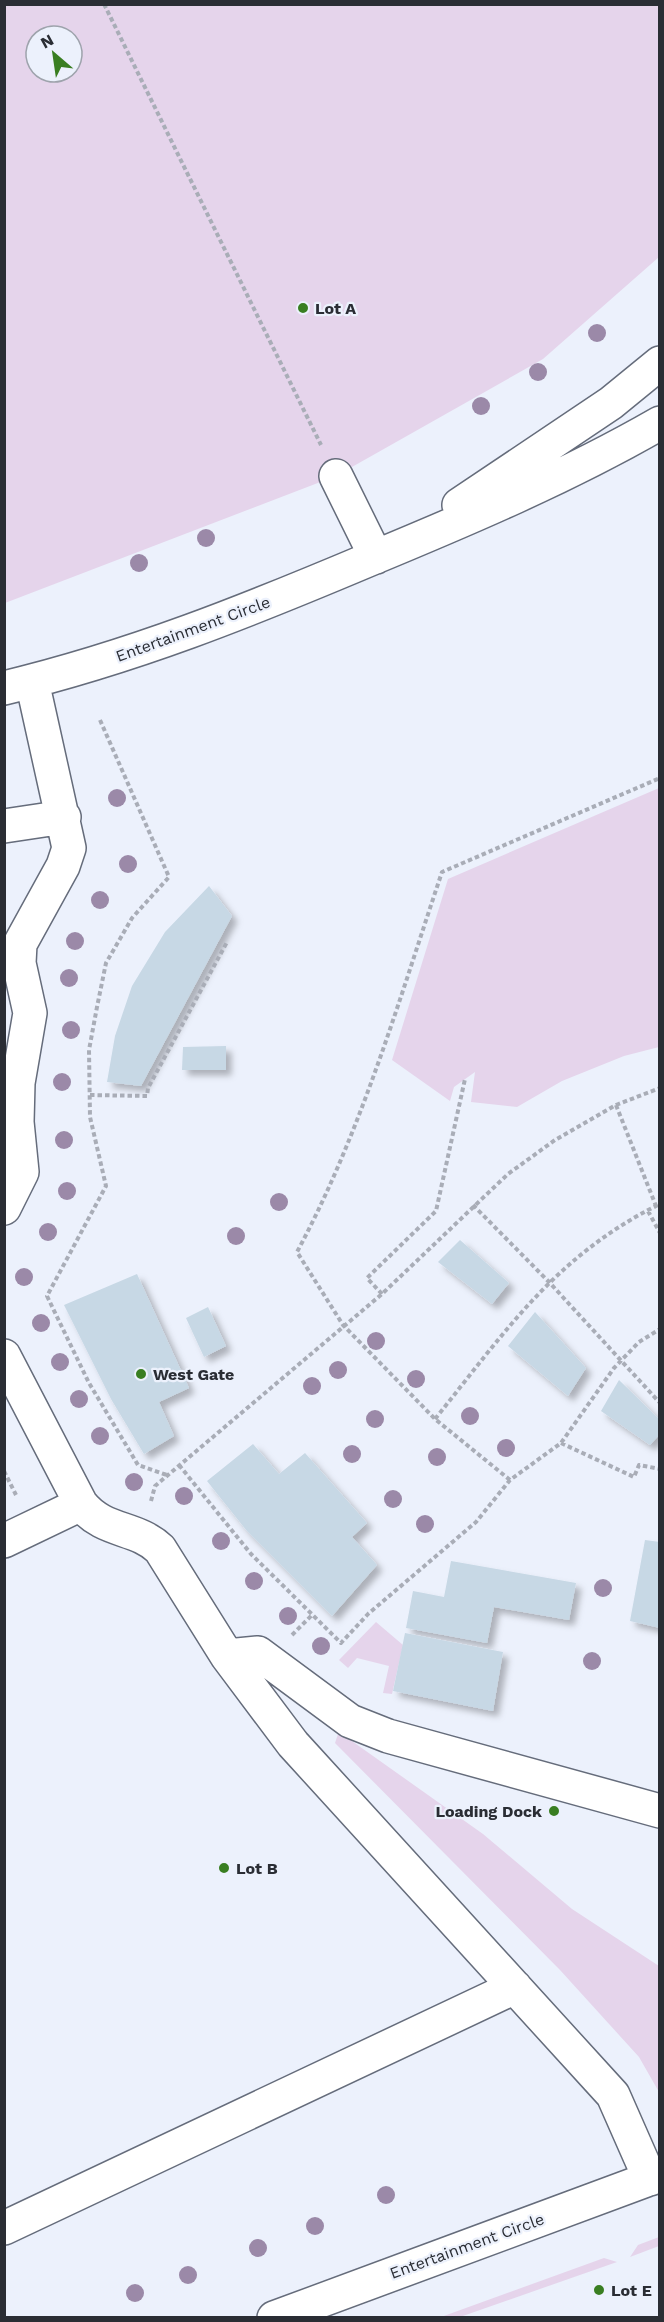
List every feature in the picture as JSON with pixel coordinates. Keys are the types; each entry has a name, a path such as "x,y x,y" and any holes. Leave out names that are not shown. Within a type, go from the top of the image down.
{"street":[{"name":"Entertainment Circle","path":"376,557 506,475 611,403 660,363"},
{"name":"Entertainment Circle","path":"18,684 134,652 217,623 522,495 660,423"},
{"path":"336,476 376,557"},
{"path":"4,1208 22,1172 17,1122 18,1083 30,1013 19,954 25,935 67,857 69,848 64,817 18,684"},
{"path":"4,825 64,817"},
{"path":"4,1356 81,1504 99,1521 143,1537 160,1549 226,1656 293,1744 613,2095 655,2177"},
{"path":"4,1541 81,1504"},
{"path":"226,1656 258,1653 350,1721 388,1736 660,1811"},
{"path":"4,2228 515,1987"},
{"name":"Entertainment Circle","path":"274,2318 655,2177"}],"path":[{"path":"104,4 336,476"},
{"path":"100,720 169,877 132,918 106,963 89,1050 90,1117 106,1186 47,1296 89,1383 138,1465 167,1475"},
{"path":"510,1480 435,1419 343,1325 297,1252 331,1186 380,1055 442,872 660,778"},
{"path":"90,1095 147,1096 148,1088 227,942"},
{"path":"382,1294 367,1278 436,1210 465,1079"},
{"path":"150,1505 155,1486 382,1294 508,1174 555,1140 616,1105 660,1088"},
{"path":"435,1419 531,1300 549,1282 619,1227 658,1205 616,1105"},
{"path":"473,1205 549,1282 660,1403"},
{"path":"648,1211 660,1233"},
{"path":"179,1465 251,1554 341,1643 368,1614 476,1522 510,1480 561,1443 585,1406 621,1360 639,1342 660,1329"},
{"path":"561,1443 634,1477 639,1465 660,1469"},
{"path":"4,1471 16,1496"},
{"path":"288,1640 313,1614"}],"shaded area":[{"name":"Lot A","path":"5,5 659,5 659,257 543,359 336,476 5,603"},
{"path":"659,788 659,1047 624,1056 562,1081 517,1107 471,1102 475,1072 454,1087 450,1101 392,1060 448,879"},
{"path":"376,1622 403,1645 392,1694 383,1693 389,1666 357,1658 348,1668 339,1660"},
{"path":"338,1734 342,1734 483,1834 572,1909 659,1966 659,2092 639,2057 560,1970 335,1743"},
{"path":"659,2237 659,2246 630,2257 638,2245"},
{"path":"604,2258 617,2262 460,2317 441,2317"}],"building":[{"path":"209,886 232,916 141,1086 107,1082 115,1036 132,986 165,932"},
{"path":"226,1046 226,1070 182,1070 183,1047"},
{"path":"460,1240 509,1283 492,1304 438,1262"},
{"name":"West Gate","path":"137,1274 189,1388 159,1402 174,1436 144,1454 111,1399 64,1305"},
{"path":"208,1307 226,1346 204,1357 186,1318"},
{"path":"535,1312 586,1368 568,1396 508,1346"},
{"path":"619,1380 660,1420 660,1434 650,1445 601,1411"},
{"path":"253,1444 279,1474 305,1453 367,1523 352,1537 377,1565 332,1616 247,1531 207,1481"},
{"path":"645,1540 660,1542 660,1628 630,1621"},
{"path":"451,1561 576,1583 569,1620 494,1607 487,1643 406,1628 413,1591 444,1597"},
{"path":"405,1633 503,1652 493,1711 393,1691"}],"place":[{"name":"Lot A","path":"303,308"},
{"name":"West Gate","path":"141,1374"},
{"name":"Loading Dock","path":"554,1811"},
{"name":"Lot B","path":"224,1868"},
{"name":"Lot E","path":"599,2290"}]}
